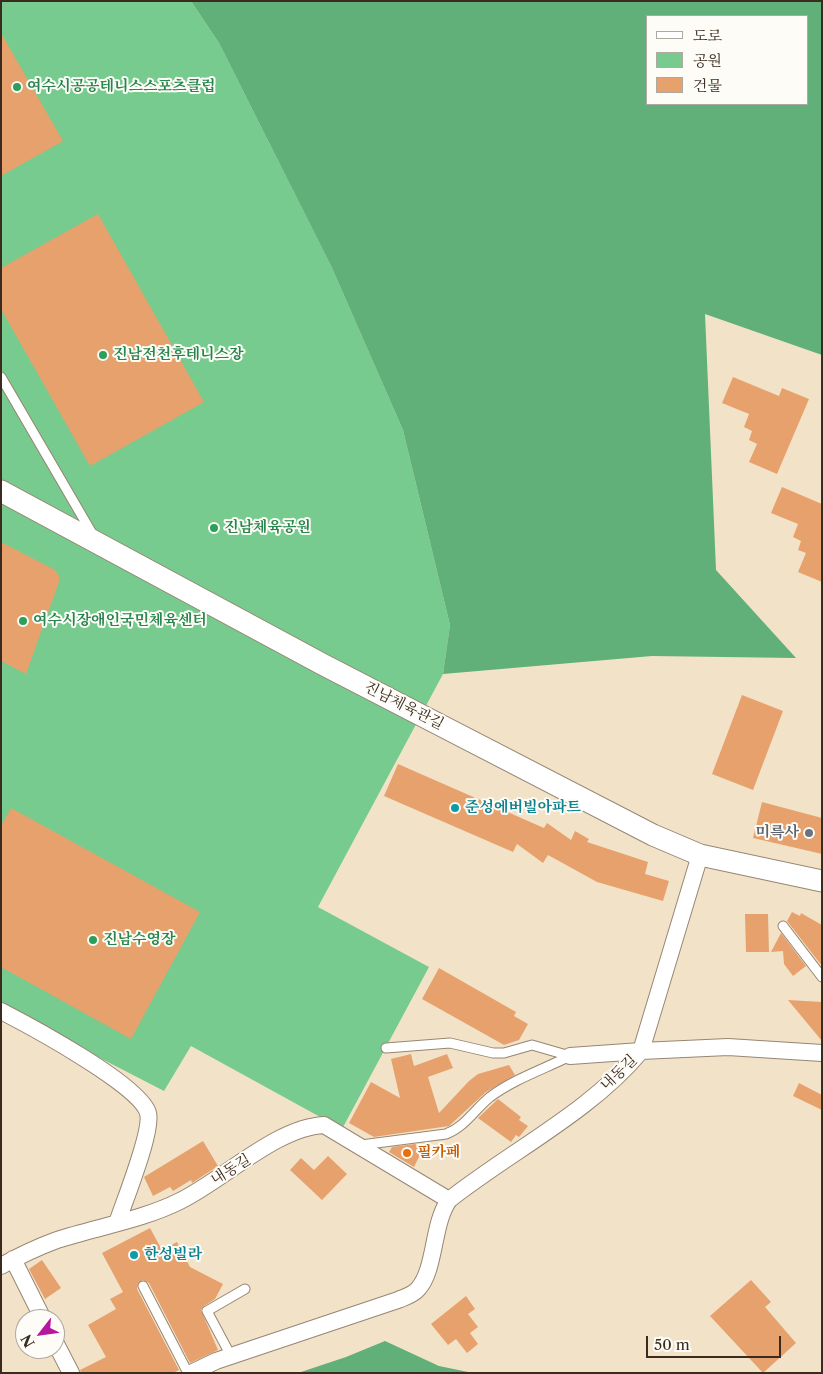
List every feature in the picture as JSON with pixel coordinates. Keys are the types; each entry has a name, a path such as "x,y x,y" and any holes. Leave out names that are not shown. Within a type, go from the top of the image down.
{"street":[{"name":"진남체육관길","path":"1,491 322,664 653,835 700,855 822,881"},
{"path":"570,1056 641,1050 700,855"},
{"path":"1,1011 52,1037 74,1052 131,1092 148,1112 144,1143 117,1223"},
{"name":"내동길","path":"7,1262 58,1240 179,1202 275,1142 306,1127 324,1125 448,1200 598,1093 626,1068 641,1050 728,1047 822,1053"},
{"path":"189,1373 231,1356 398,1300 417,1290 428,1267 442,1209 448,1200"},
{"path":"7,1262 38,1309"},
{"path":"64,1359 71,1373"}],"lane":[{"path":"1,377 100,546"},
{"path":"783,926 822,977"},
{"path":"386,1048 450,1043 493,1053 504,1053 532,1045 570,1056"},
{"path":"357,1145 446,1134 454,1131 490,1098 508,1085 570,1056"},
{"path":"143,1286 189,1373"},
{"path":"231,1356 208,1311 245,1289"}],"green space":[{"name":"진남체육공원","path":"1,1 191,1 219,43 332,268 403,430 450,625 443,674 318,907 429,967 342,1129 191,1046 164,1091 1,1007"},
{"path":"191,1 822,1 822,355 705,314 716,570 796,658 652,656 443,674 450,625 403,430 332,268 219,43"},
{"path":"385,1341 439,1366 473,1373 298,1373 346,1357"}],"building":[{"name":"여수시공공테니스스포츠클럽","path":"1,33 63,141 1,176"},
{"name":"진남전천후테니스장","path":"98,214 204,402 90,466 1,309 1,268"},
{"path":"733,377 779,396 782,388 809,399 777,474 749,462 757,444 749,440 752,431 744,427 749,414 722,403"},
{"path":"782,487 822,504 822,582 798,572 806,553 798,550 801,541 793,537 798,524 771,513"},
{"name":"여수시장애인국민체육센터","path":"1,542 55,570 59,576 59,582 26,674 1,661"},
{"path":"742,695 783,711 753,790 712,774"},
{"path":"398,764 544,828 547,823 571,840 575,831 589,839 587,842 648,862 645,874 669,881 663,901 597,882 548,855 543,863 517,844 513,852 384,796"},
{"path":"762,802 822,818 822,854 753,838"},
{"name":"진남수영장","path":"11,808 200,912 131,1039 1,967 1,826"},
{"path":"792,912 800,916 801,913 822,925 822,966 787,921"},
{"path":"745,914 768,914 769,952 746,952"},
{"path":"781,933 806,966 793,976 784,964 783,951 771,952"},
{"path":"439,968 516,1012 514,1016 528,1024 519,1040 504,1045 422,999"},
{"path":"788,1000 822,1002 822,1041"},
{"path":"411,1054 414,1066 447,1054 453,1068 428,1077 439,1113 478,1074 509,1065 515,1075 486,1092 449,1126 374,1137 349,1123 371,1082 400,1098 391,1059"},
{"path":"799,1083 822,1095 822,1110 793,1096"},
{"path":"498,1099 521,1117 519,1120 528,1126 519,1137 516,1135 511,1142 478,1118"},
{"path":"203,1141 218,1166 192,1183 191,1180 173,1191 170,1187 153,1196 144,1177"},
{"path":"415,1144 423,1149 414,1167 389,1152 392,1147"},
{"path":"328,1156 347,1174 322,1200 290,1170 301,1158 314,1170"},
{"path":"150,1228 162,1250 177,1242 190,1267 223,1284 215,1299 201,1310 218,1350 190,1363 149,1283 143,1280 138,1283 137,1289 179,1370 173,1373 81,1373 80,1370 106,1357 88,1325 116,1309 110,1299 123,1292 102,1253"},
{"path":"42,1260 61,1288 45,1299 29,1269"},
{"path":"751,1280 771,1302 765,1307 796,1343 763,1373 710,1316"},
{"path":"466,1296 475,1309 468,1314 478,1327 470,1333 478,1344 467,1353 456,1339 448,1345 431,1324"}],"place":[{"name":"여수시공공테니스스포츠클럽","path":"17,87"},
{"name":"진남전천후테니스장","path":"103,355"},
{"name":"진남체육공원","path":"214,528"},
{"name":"여수시장애인국민체육센터","path":"23,621"},
{"name":"준성에버빌아파트","path":"455,808"},
{"name":"미륵사","path":"809,833"},
{"name":"진남수영장","path":"93,940"},
{"name":"필카페","path":"407,1153"},
{"name":"한성빌라","path":"134,1255"}]}
